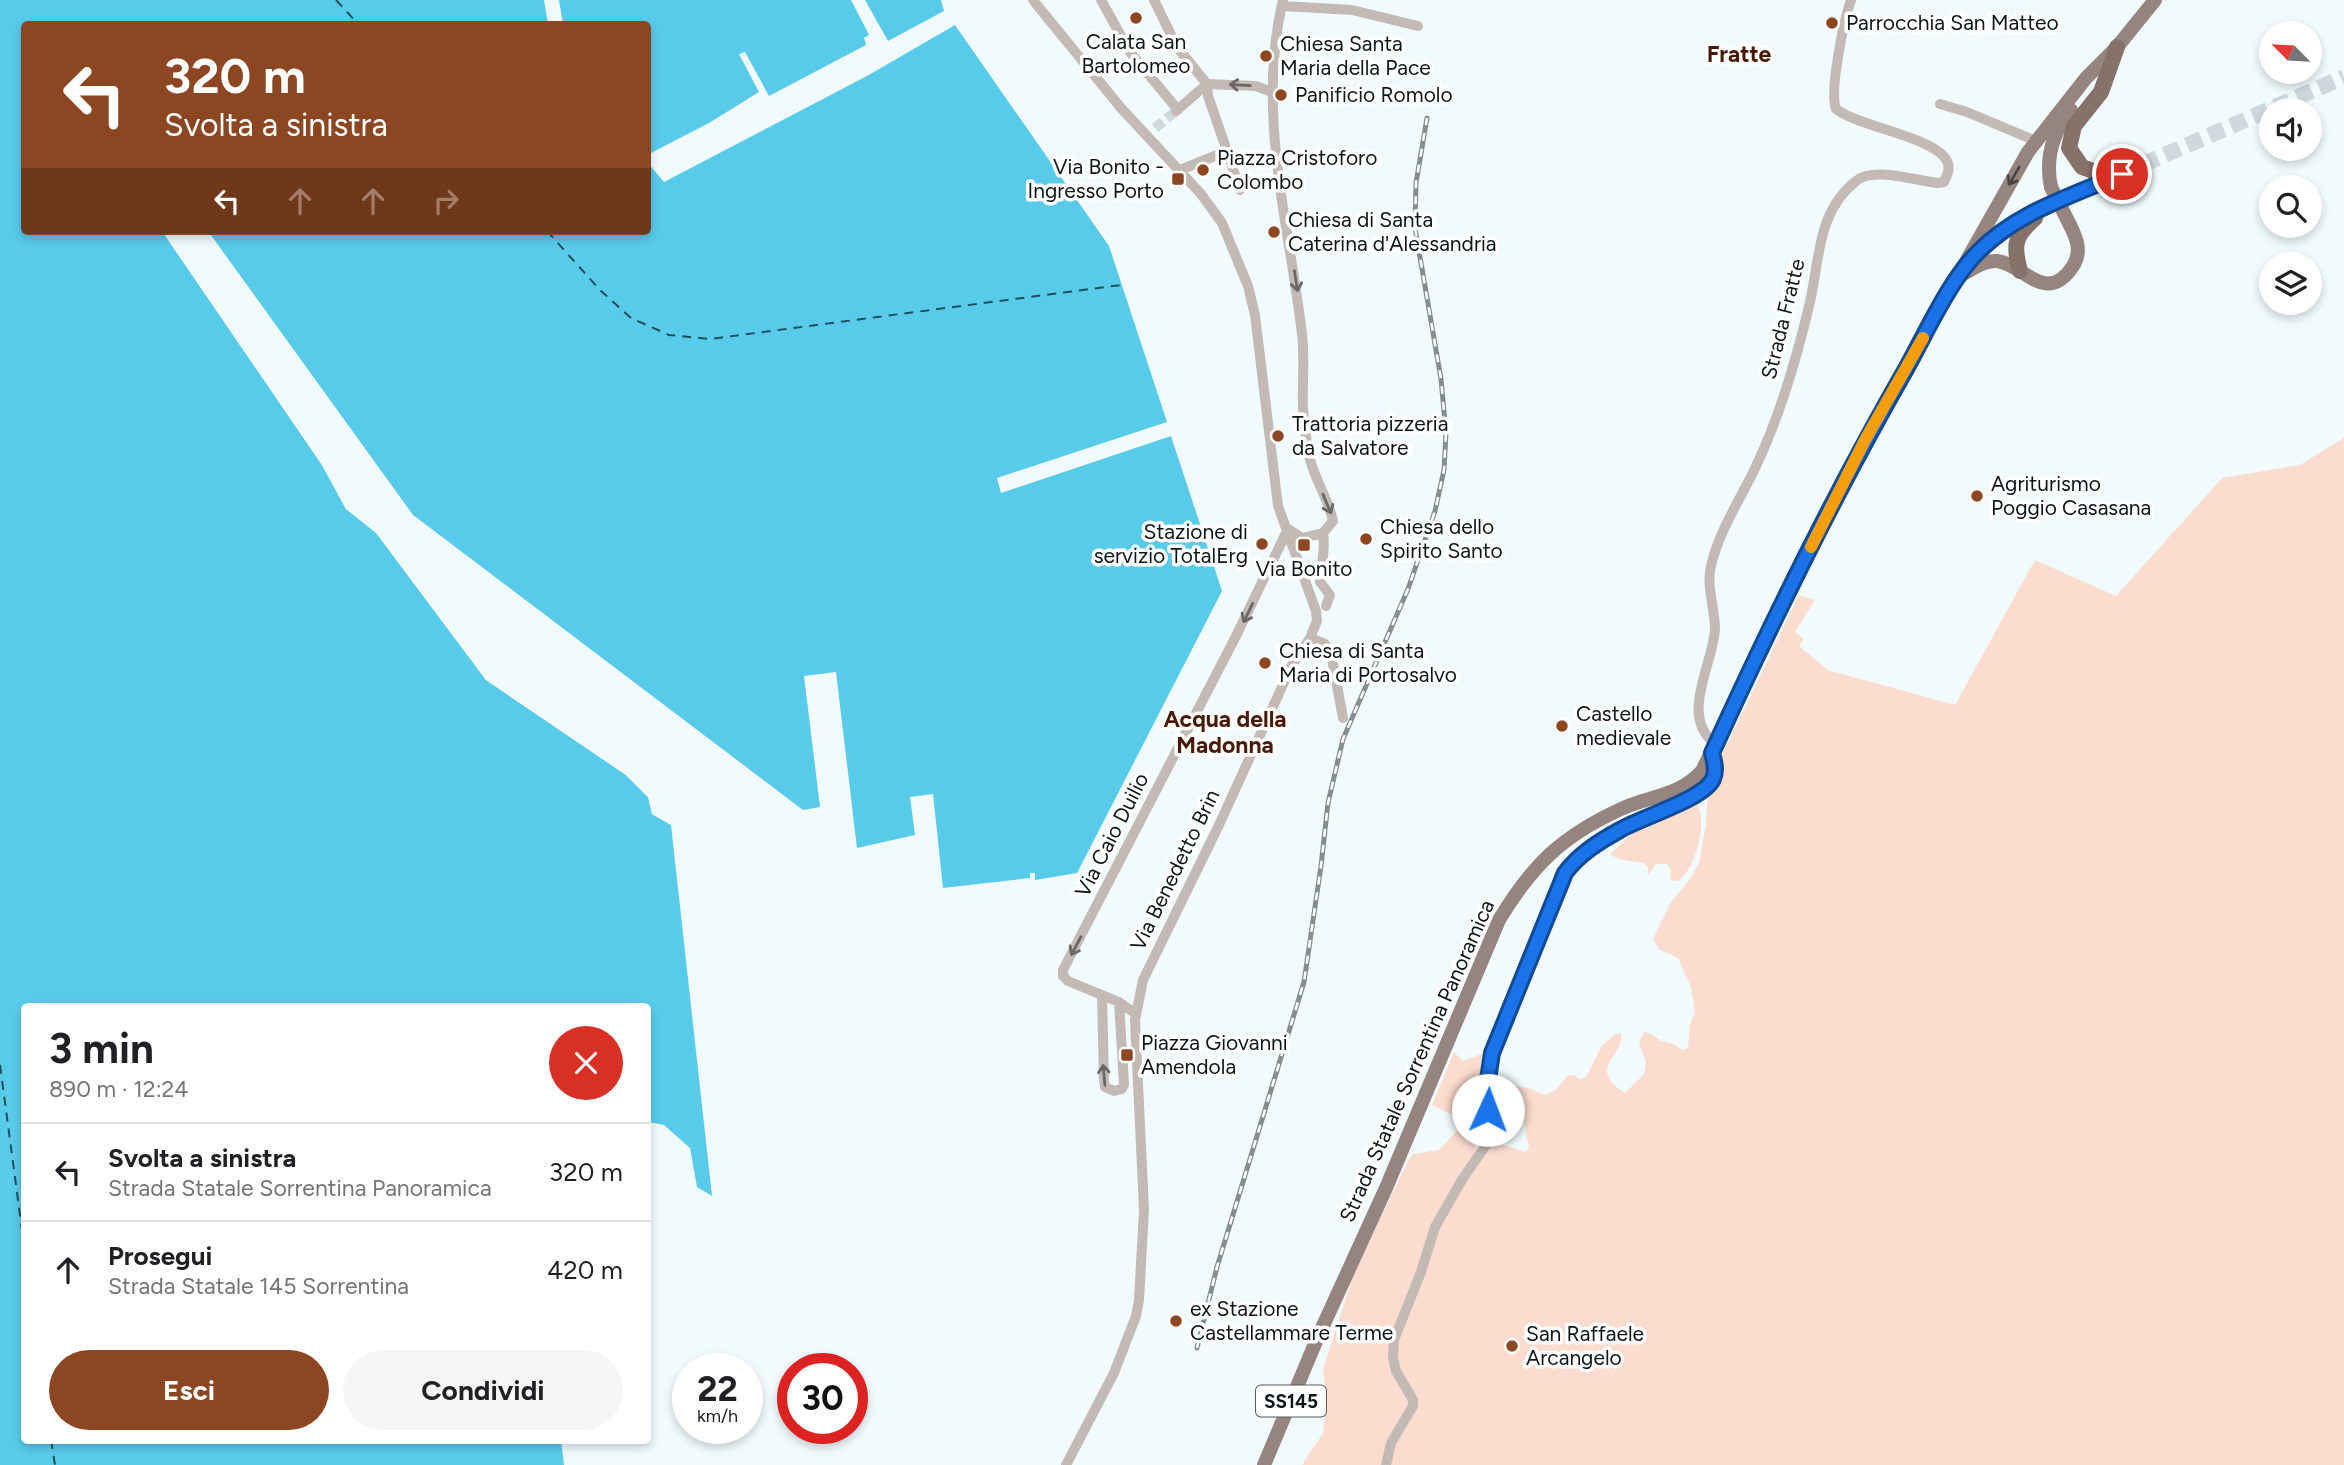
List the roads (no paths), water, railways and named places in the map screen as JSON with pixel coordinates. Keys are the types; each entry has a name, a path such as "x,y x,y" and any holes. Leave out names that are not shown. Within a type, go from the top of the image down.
{"highway":[{"name":"SS145","path":"1958,277 1991,240 2052,195 2117,176 2082,167 2070,148 2074,126 2101,92 2117,47"},
{"path":"2020,271 2015,254 2016,240 2052,195"}],"main road":[{"path":"1958,277 1978,265 1997,261 2020,271 2037,283 2047,284 2067,273 2074,264 2078,243 2052,195 2050,151 2059,128 2117,47 2155,0"},
{"name":"Strada Statale Sorrentina Panoramica","path":"1265,1464 1328,1314 1387,1188 1499,920 1520,885 1548,855 1582,830 1622,808 1679,790 1691,783 1702,771 1865,440 1958,277 2036,141 2086,78 2117,47"}],"street":[{"name":"Via Benedetto Brin","path":"1032,0 1121,108 1150,132 1222,223 1248,286 1255,315 1278,506 1316,611 1317,621 1310,638 1292,665 1219,825 1143,980 1139,997"},
{"path":"1101,0 1130,52 1177,111 1207,84 1256,86 1272,92"},
{"name":"Strada Fratte","path":"1713,748 1706,737 1699,714 1700,693 1715,628 1709,570 1721,537 1773,427 1794,366 1824,225 1851,185 1862,176 1878,174 1938,183 1944,182 1949,167 1947,159 1940,153 1839,111 1834,100 1837,57 1850,0"},
{"path":"1288,529 1303,538 1323,533 1333,521 1309,454 1303,408 1303,342 1274,149 1272,92 1282,3 1352,10 1418,26"},
{"path":"1155,4 1177,47 1207,84 1208,96 1240,190"},
{"path":"1940,104 2036,141"},
{"path":"1180,170 1226,149"},
{"name":"Via Caio Duilio","path":"1098,994 1068,981 1063,976 1063,970 1235,638 1288,529"},
{"path":"1323,533 1325,546 1321,554 1320,582 1330,595 1326,606"},
{"path":"1310,638 1325,644 1331,653 1343,718"},
{"path":"1386,1465 1391,1443 1413,1406 1413,1400 1396,1371 1394,1340 1421,1272 1435,1227 1462,1178 1489,1141 1487,1086 1492,1053 1565,873 1576,859 1622,829 1696,797 1713,779 1716,766 1713,748"},
{"path":"1119,1002 1123,1078 1122,1090 1114,1091 1105,1087 1098,994 1119,1002 1136,1014"},
{"path":"1066,1465 1114,1373 1136,1316 1139,1300 1144,1210 1136,1014 1139,997 1119,1002"},
{"path":"1123,1078 1138,1079"}],"water":[{"path":"0,0 544,0 548,21 21,21 21,235 165,235 322,465 346,509 376,532 486,680 626,775 649,798 652,814 671,825 712,1196 697,1187 690,1148 664,1125 651,1123 651,1003 21,1003 21,1444 561,1444 564,1465 0,1465"},
{"path":"559,0 851,0 869,35 864,38 866,45 769,96 745,52 739,54 759,92 709,123 651,153 651,21 562,21"},
{"path":"865,0 941,0 944,11 888,41"},
{"path":"955,25 1109,246 1167,422 997,478 1001,493 1171,436 1222,591 1077,873 1035,880 1035,873 1030,873 1030,878 943,888 933,794 910,797 915,835 857,848 836,672 804,676 820,807 803,810 413,515 211,235 651,235 651,167 664,182 867,76"}],"tunnel":[{"path":"2121,174 2344,77"},
{"path":"1155,128 1176,111"}],"railway":[{"path":"1197,1348 1217,1267 1304,982 1328,803 1343,739 1408,589 1435,511 1444,470 1446,433 1441,379 1415,228 1416,183 1427,118"}],"place":[{"name":"Calata San Bartolomeo","path":"1136,18"},
{"name":"Parrocchia San Matteo","path":"1832,23"},
{"name":"Chiesa Santa Maria della Pace","path":"1266,56"},
{"name":"Panificio Romolo","path":"1281,95"},
{"name":"Piazza Cristoforo Colombo","path":"1203,170"},
{"name":"Via Bonito - Ingresso Porto","path":"1178,179"},
{"name":"Chiesa di Santa Caterina d'Alessandria","path":"1274,232"},
{"name":"Trattoria pizzeria da Salvatore","path":"1278,436"},
{"name":"Agriturismo Poggio Casasana","path":"1977,496"},
{"name":"Chiesa dello Spirito Santo","path":"1366,539"},
{"name":"Stazione di servizio TotalErg","path":"1262,544"},
{"name":"Via Bonito","path":"1304,545"},
{"name":"Chiesa di Santa Maria di Portosalvo","path":"1265,663"},
{"name":"Castello medievale","path":"1562,726"},
{"name":"Piazza Giovanni Amendola","path":"1127,1055"},
{"name":"ex Stazione Castellammare Terme","path":"1176,1321"},
{"name":"San Raffaele Arcangelo","path":"1512,1346"}],"district":[{"name":"Fratte","path":"1739,54"},
{"name":"Acqua della Madonna","path":"1225,732"}]}
